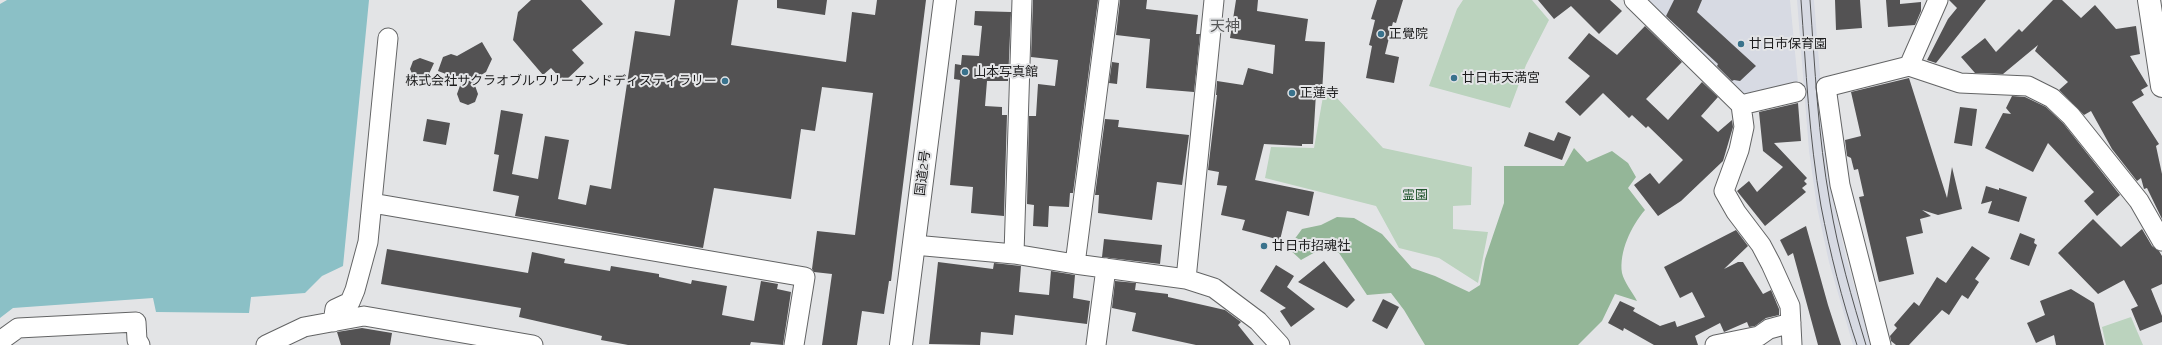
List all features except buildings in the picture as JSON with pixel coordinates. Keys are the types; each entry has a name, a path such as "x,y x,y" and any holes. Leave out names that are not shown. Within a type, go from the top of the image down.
{"main road":[{"name":"国道2号","path":"901,345 945,0"},
{"path":"2149,0 2162,86"}],"street":[{"path":"1014,254 1022,0"},
{"path":"1075,264 1109,0"},
{"path":"1186,279 1214,0"},
{"path":"1634,0 1741,105 1744,127 1739,150 1724,191 1736,212 1761,245 1790,306 1792,345"},
{"path":"1909,66 1936,1"},
{"path":"333,322 335,309 350,302 355,290 368,242 388,38"},
{"path":"1881,345 1840,185 1826,87 1909,66 1960,83 2028,86 2052,98 2071,116 2139,201 2162,241"},
{"path":"1741,105 1796,92"},
{"path":"372,203 805,277 794,345"},
{"path":"914,244 1014,254 1186,279 1214,288 1258,321 1280,345"},
{"path":"1096,345 1106,268"},
{"path":"266,345 304,327 364,316 532,345"},
{"path":"0,341 18,328 136,322 137,340 140,345"},
{"path":"1715,345 1759,336 1769,329 1791,323"}],"shaded area":[{"name":"廿日市保育園","path":"1647,0 1790,0 1798,83 1744,96"},
{"path":"1797,0 1814,0 1826,149 1834,204 1846,257 1871,345 1853,345 1829,262 1817,207 1809,151"}],"green space":[{"path":"1463,0 1532,0 1549,20 1526,65 1510,108 1429,86 1457,9"},
{"name":"霊園","path":"1325,85 1383,148 1472,167 1471,205 1453,206 1453,229 1488,232 1478,283 1439,258 1399,248 1376,206 1265,178 1271,147 1314,148"},
{"path":"1574,148 1587,162 1612,151 1628,163 1636,177 1628,188 1645,210 1631,231 1622,257 1623,276 1637,301 1615,294 1602,321 1578,345 1425,345 1404,310 1391,293 1367,295 1339,253 1326,246 1301,260 1288,248 1302,229 1321,225 1337,217 1354,218 1382,234 1412,268 1435,276 1469,292 1480,285 1485,259 1504,203 1504,166 1564,166"},
{"path":"2131,317 2143,345 2106,345 2102,327"}],"water":[{"path":"7,0 369,0 343,266 322,276 305,293 251,297 249,313 156,312 153,298 13,308 0,318 0,4"}],"tram line":[{"path":"1801,0 1806,78 1821,206 1828,241 1846,311 1857,345"},
{"path":"1810,0 1817,102 1826,178 1841,257 1866,345"}],"place":[{"name":"正覺院","path":"1381,34"},
{"name":"廿日市保育園","path":"1741,44"},
{"name":"山本写真館","path":"965,72"},
{"name":"廿日市天満宮","path":"1454,78"},
{"name":"株式会社サクラオブルワリーアンドディスティラリー","path":"725,81"},
{"name":"正蓮寺","path":"1292,93"},
{"name":"廿日市招魂社","path":"1264,246"}],"district":[{"name":"天神","path":"1225,26"}]}
